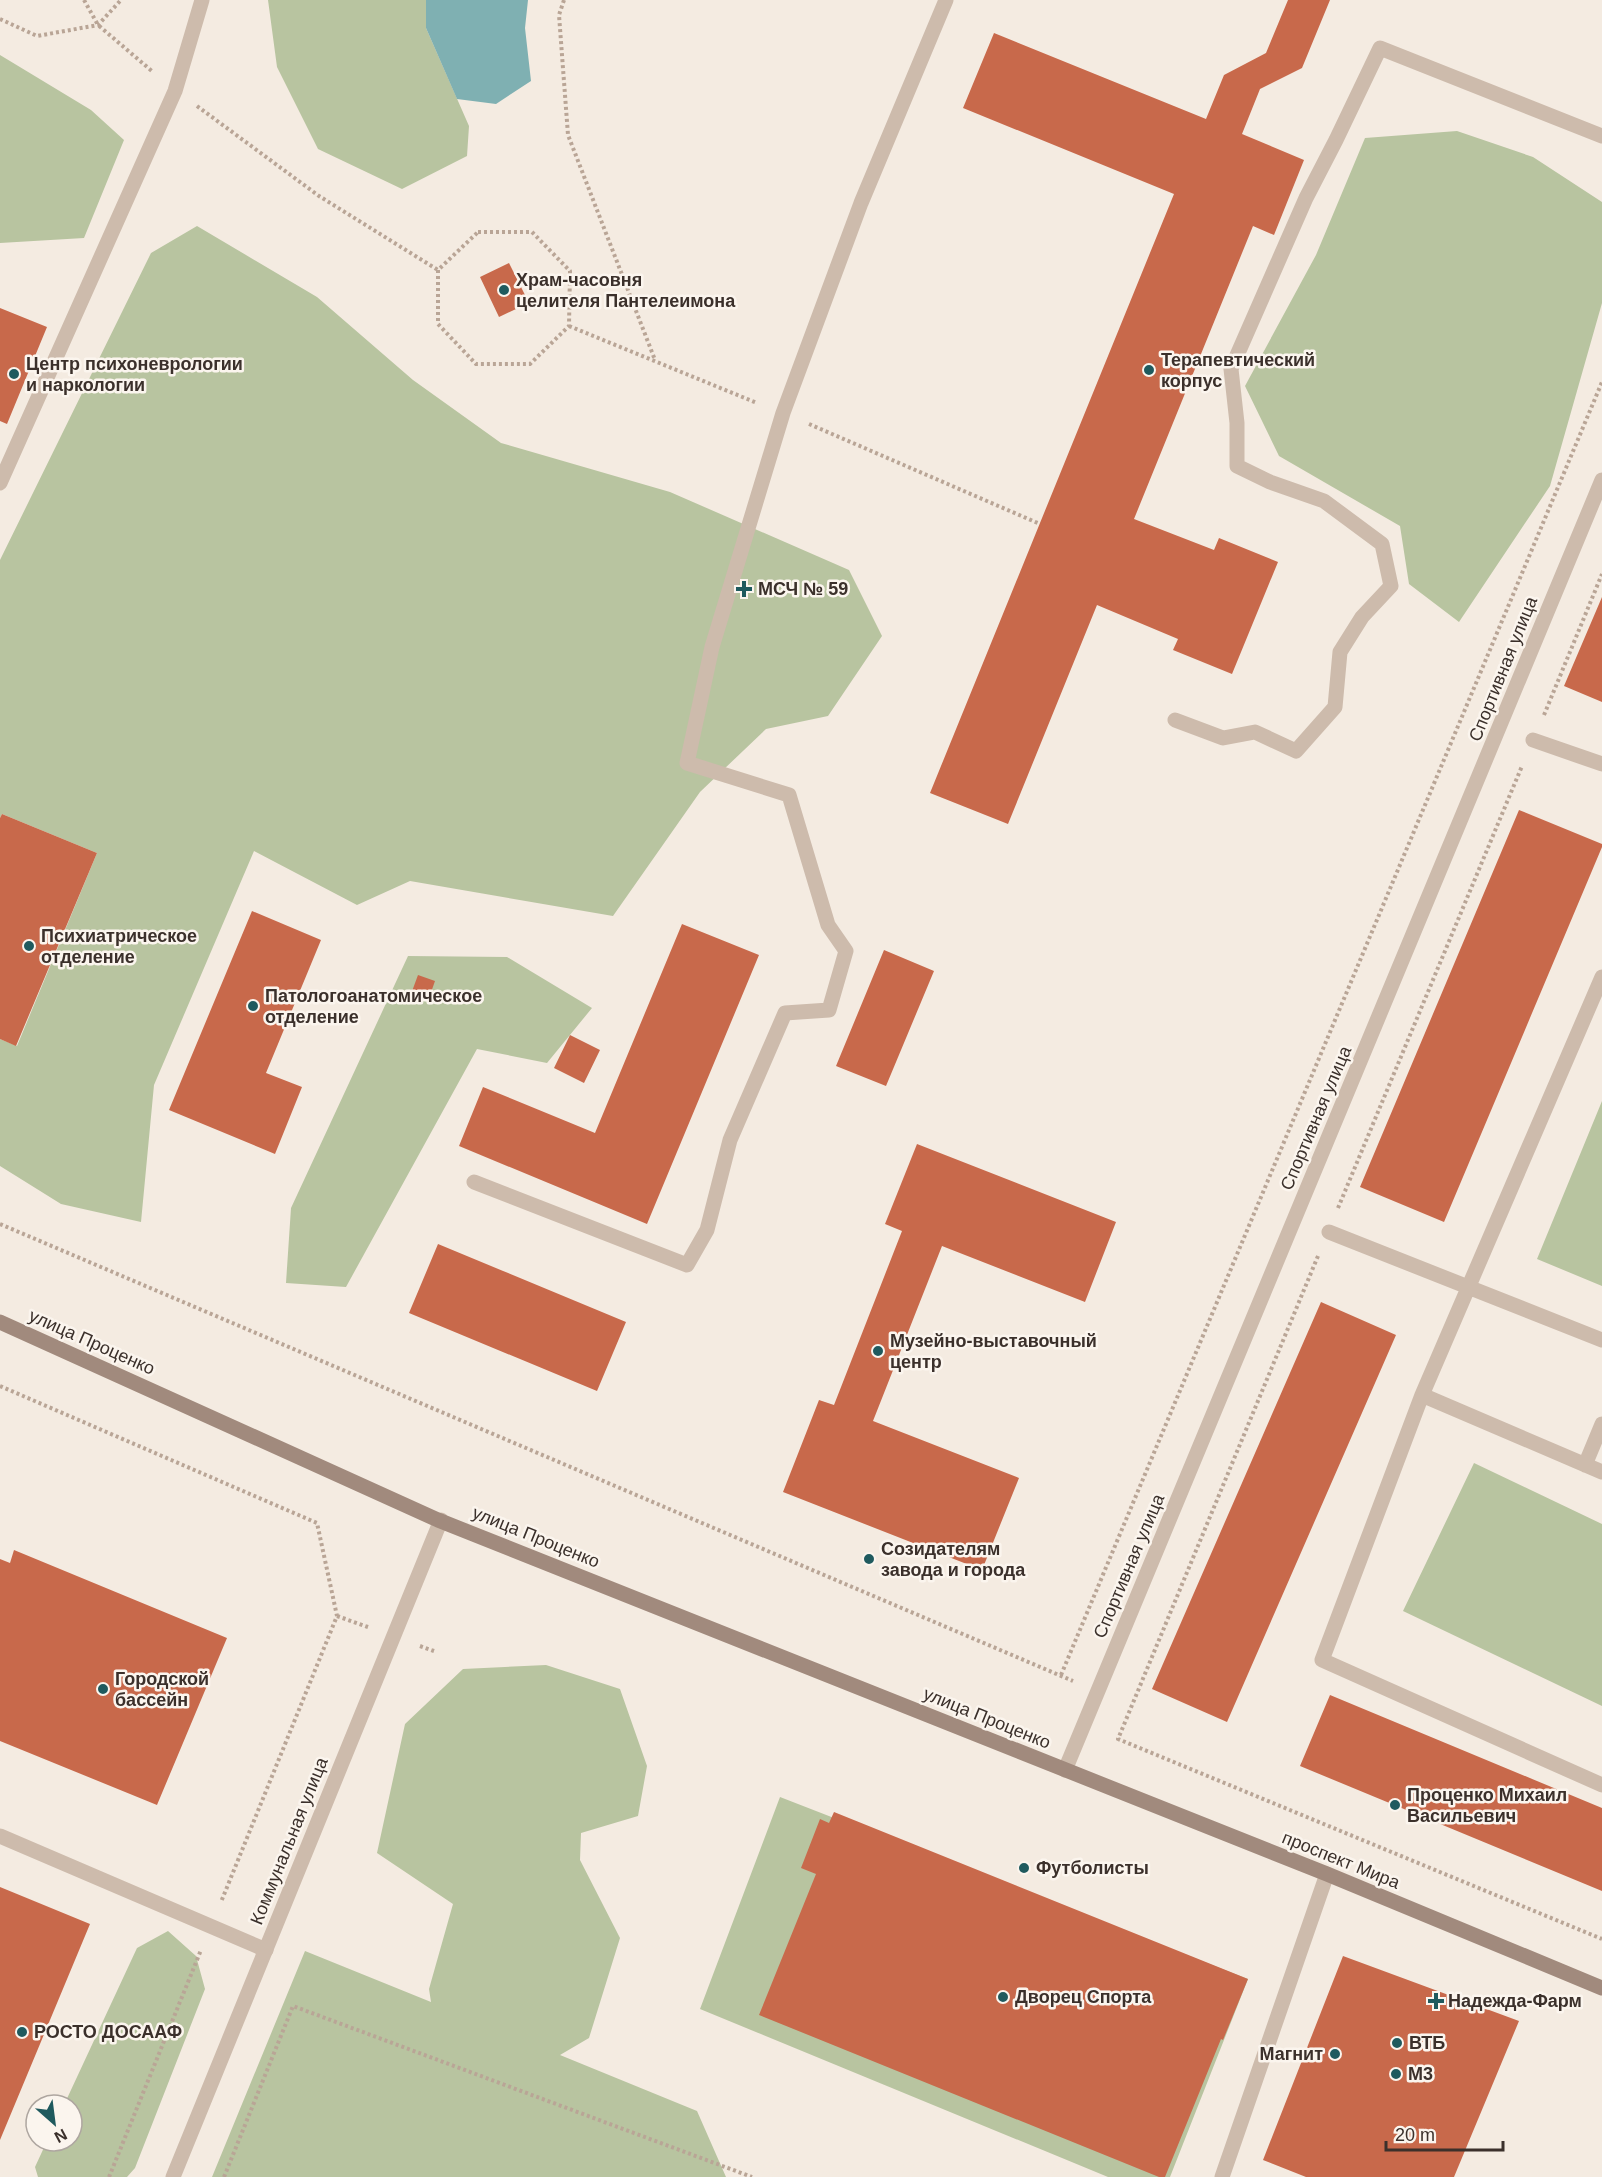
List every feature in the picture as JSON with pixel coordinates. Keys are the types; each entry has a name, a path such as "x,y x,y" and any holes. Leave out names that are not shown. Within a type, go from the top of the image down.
{"main road":[{"name":"улица Проценко","path":"0,1322 441,1520 1065,1770"},
{"name":"проспект Мира","path":"1065,1770 1327,1874 1602,1988"}],"street":[{"path":"0,483 175,91 202,0"},
{"path":"474,1182 687,1265 707,1230 730,1140 785,1013 829,1010 846,951 828,925 789,795 687,763 712,647 783,413 861,203 946,0"},
{"path":"1175,720 1223,738 1255,732 1296,751 1335,707 1340,652 1362,617 1391,586 1382,544 1324,501 1270,482 1237,466 1237,423 1231,369 1306,198 1380,48 1602,136"},
{"name":"Спортивная улица","path":"1065,1770 1602,480"},
{"path":"1533,741 1602,764"},
{"path":"1602,977 1422,1395 1322,1660 1602,1785"},
{"path":"1329,1232 1602,1340"},
{"path":"1422,1395 1602,1472"},
{"path":"1585,1465 1602,1424"},
{"name":"Коммунальная улица","path":"173,2177 441,1520"},
{"path":"0,1836 266,1950"},
{"path":"1222,2177 1327,1874"}],"path":[{"path":"84,0 98,25 175,91 319,196 438,270"},
{"path":"0,19 37,36 98,25 121,0"},
{"path":"564,0 558,15 568,135 655,361"},
{"path":"478,232 532,232 570,272 569,326 530,364 476,363 438,324 438,270 478,232"},
{"path":"1061,1676 1602,382"},
{"path":"1602,574 1118,1739 1602,1939"},
{"path":"0,1224 1132,1706"},
{"path":"0,1386 317,1523 337,1616 109,2177"},
{"path":"224,2177 293,2006 753,2177"}],"green space":[{"path":"268,0 426,0 426,28 469,126 467,156 402,189 318,149 277,67"},
{"path":"0,55 91,110 124,140 84,238 0,243"},
{"path":"1457,131 1533,157 1602,202 1602,303 1550,486 1459,622 1409,584 1400,526 1279,456 1245,386 1316,255 1365,138"},
{"path":"197,226 317,297 413,380 501,443 670,492 849,570 882,636 828,716 766,729 700,792 613,916 410,881 357,905 254,851 154,1085 141,1222 61,1204 0,1166 0,1039 17,1046 97,853 2,814 0,818 0,560 151,253"},
{"path":"408,956 507,957 592,1008 547,1063 477,1049 346,1287 286,1283 291,1208"},
{"path":"1602,1101 1602,1286 1537,1259"},
{"path":"1474,1463 1602,1524 1602,1706 1403,1611"},
{"path":"546,1665 620,1689 647,1766 638,1816 581,1833 580,1860 620,1938 589,2038 560,2055 697,2111 726,2177 212,2177 305,1951 431,2002 429,1989 453,1904 377,1853 405,1724 463,1669"},
{"name":"Дворец Спорта","path":"780,1797 1248,1979 1170,2177 1108,2177 700,2009"},
{"path":"168,1931 196,1956 205,1989 135,2168 127,2177 38,2177 35,2167 41,2153 84,2153 84,2093 70,2093 137,1948"}],"water":[{"path":"426,0 528,0 525,28 531,81 496,104 457,99 426,28"}],"building":[{"name":"Терапевтический корпус","path":"1288,0 1330,0 1302,68 1260,89 1242,134 1304,160 1274,235 1253,226 1134,519 1214,550 1219,538 1278,562 1232,674 1173,650 1178,639 1097,605 1008,824 930,793 1174,194 963,108 994,33 1206,119 1224,75 1266,53"},
{"name":"Храм-часовня целителя Пантелеимона","path":"509,263 529,303 499,317 480,277"},
{"name":"Центр психоневрологии и наркологии","path":"0,308 47,327 7,424 0,421"},
{"path":"1602,597 1602,702 1564,686"},
{"path":"1519,810 1602,844 1602,847 1444,1222 1360,1187"},
{"name":"Психиатрическое отделение","path":"2,814 97,853 16,1046 0,1039 0,818"},
{"name":"Патологоанатомическое отделение","path":"252,911 321,940 266,1073 302,1087 275,1154 169,1110"},
{"path":"682,924 759,955 647,1224 459,1146 483,1087 595,1133"},
{"path":"884,950 934,971 886,1086 836,1066"},
{"path":"418,975 435,981 428,1001 411,994"},
{"path":"570,1035 600,1050 584,1083 554,1068"},
{"name":"Музейно-выставочный центр","path":"917,1144 1116,1222 1085,1302 942,1246 873,1421 1019,1478 982,1570 783,1492 819,1400 834,1405 902,1231 885,1224"},
{"path":"438,1244 626,1322 597,1391 409,1313"},
{"path":"1321,1302 1396,1335 1227,1722 1152,1689"},
{"name":"Городской бассейн","path":"14,1550 227,1638 157,1805 0,1741 0,1559 10,1563"},
{"path":"1330,1695 1602,1808 1602,1891 1300,1766"},
{"name":"Дворец Спорта","path":"834,1812 1248,1979 1165,2177 1159,2177 759,2015 816,1874 801,1868 820,1819 829,1823"},
{"name":"РОСТО ДОСААФ","path":"0,1887 90,1924 0,2140"},
{"name":"M3","path":"1343,1956 1519,2021 1454,2177 1306,2177 1263,2160"}],"place":[{"name":"Храм-часовня целителя Пантелеимона","path":"504,290"},
{"name":"Терапевтический корпус","path":"1149,370"},
{"name":"Центр психоневрологии и наркологии","path":"14,374"},
{"name":"МСЧ № 59","path":"744,589"},
{"name":"Психиатрическое отделение","path":"29,946"},
{"name":"Патологоанатомическое отделение","path":"253,1006"},
{"name":"Музейно-выставочный центр","path":"878,1351"},
{"name":"Созидателям завода и города","path":"869,1559"},
{"name":"Городской бассейн","path":"103,1689"},
{"name":"Проценко Михаил Васильевич","path":"1395,1805"},
{"name":"Футболисты","path":"1024,1868"},
{"name":"Дворец Спорта","path":"1003,1997"},
{"name":"Надежда-Фарм","path":"1436,2001"},
{"name":"РОСТО ДОСААФ","path":"22,2032"},
{"name":"ВТБ","path":"1397,2043"},
{"name":"Магнит","path":"1335,2054"},
{"name":"M3","path":"1396,2074"}]}
